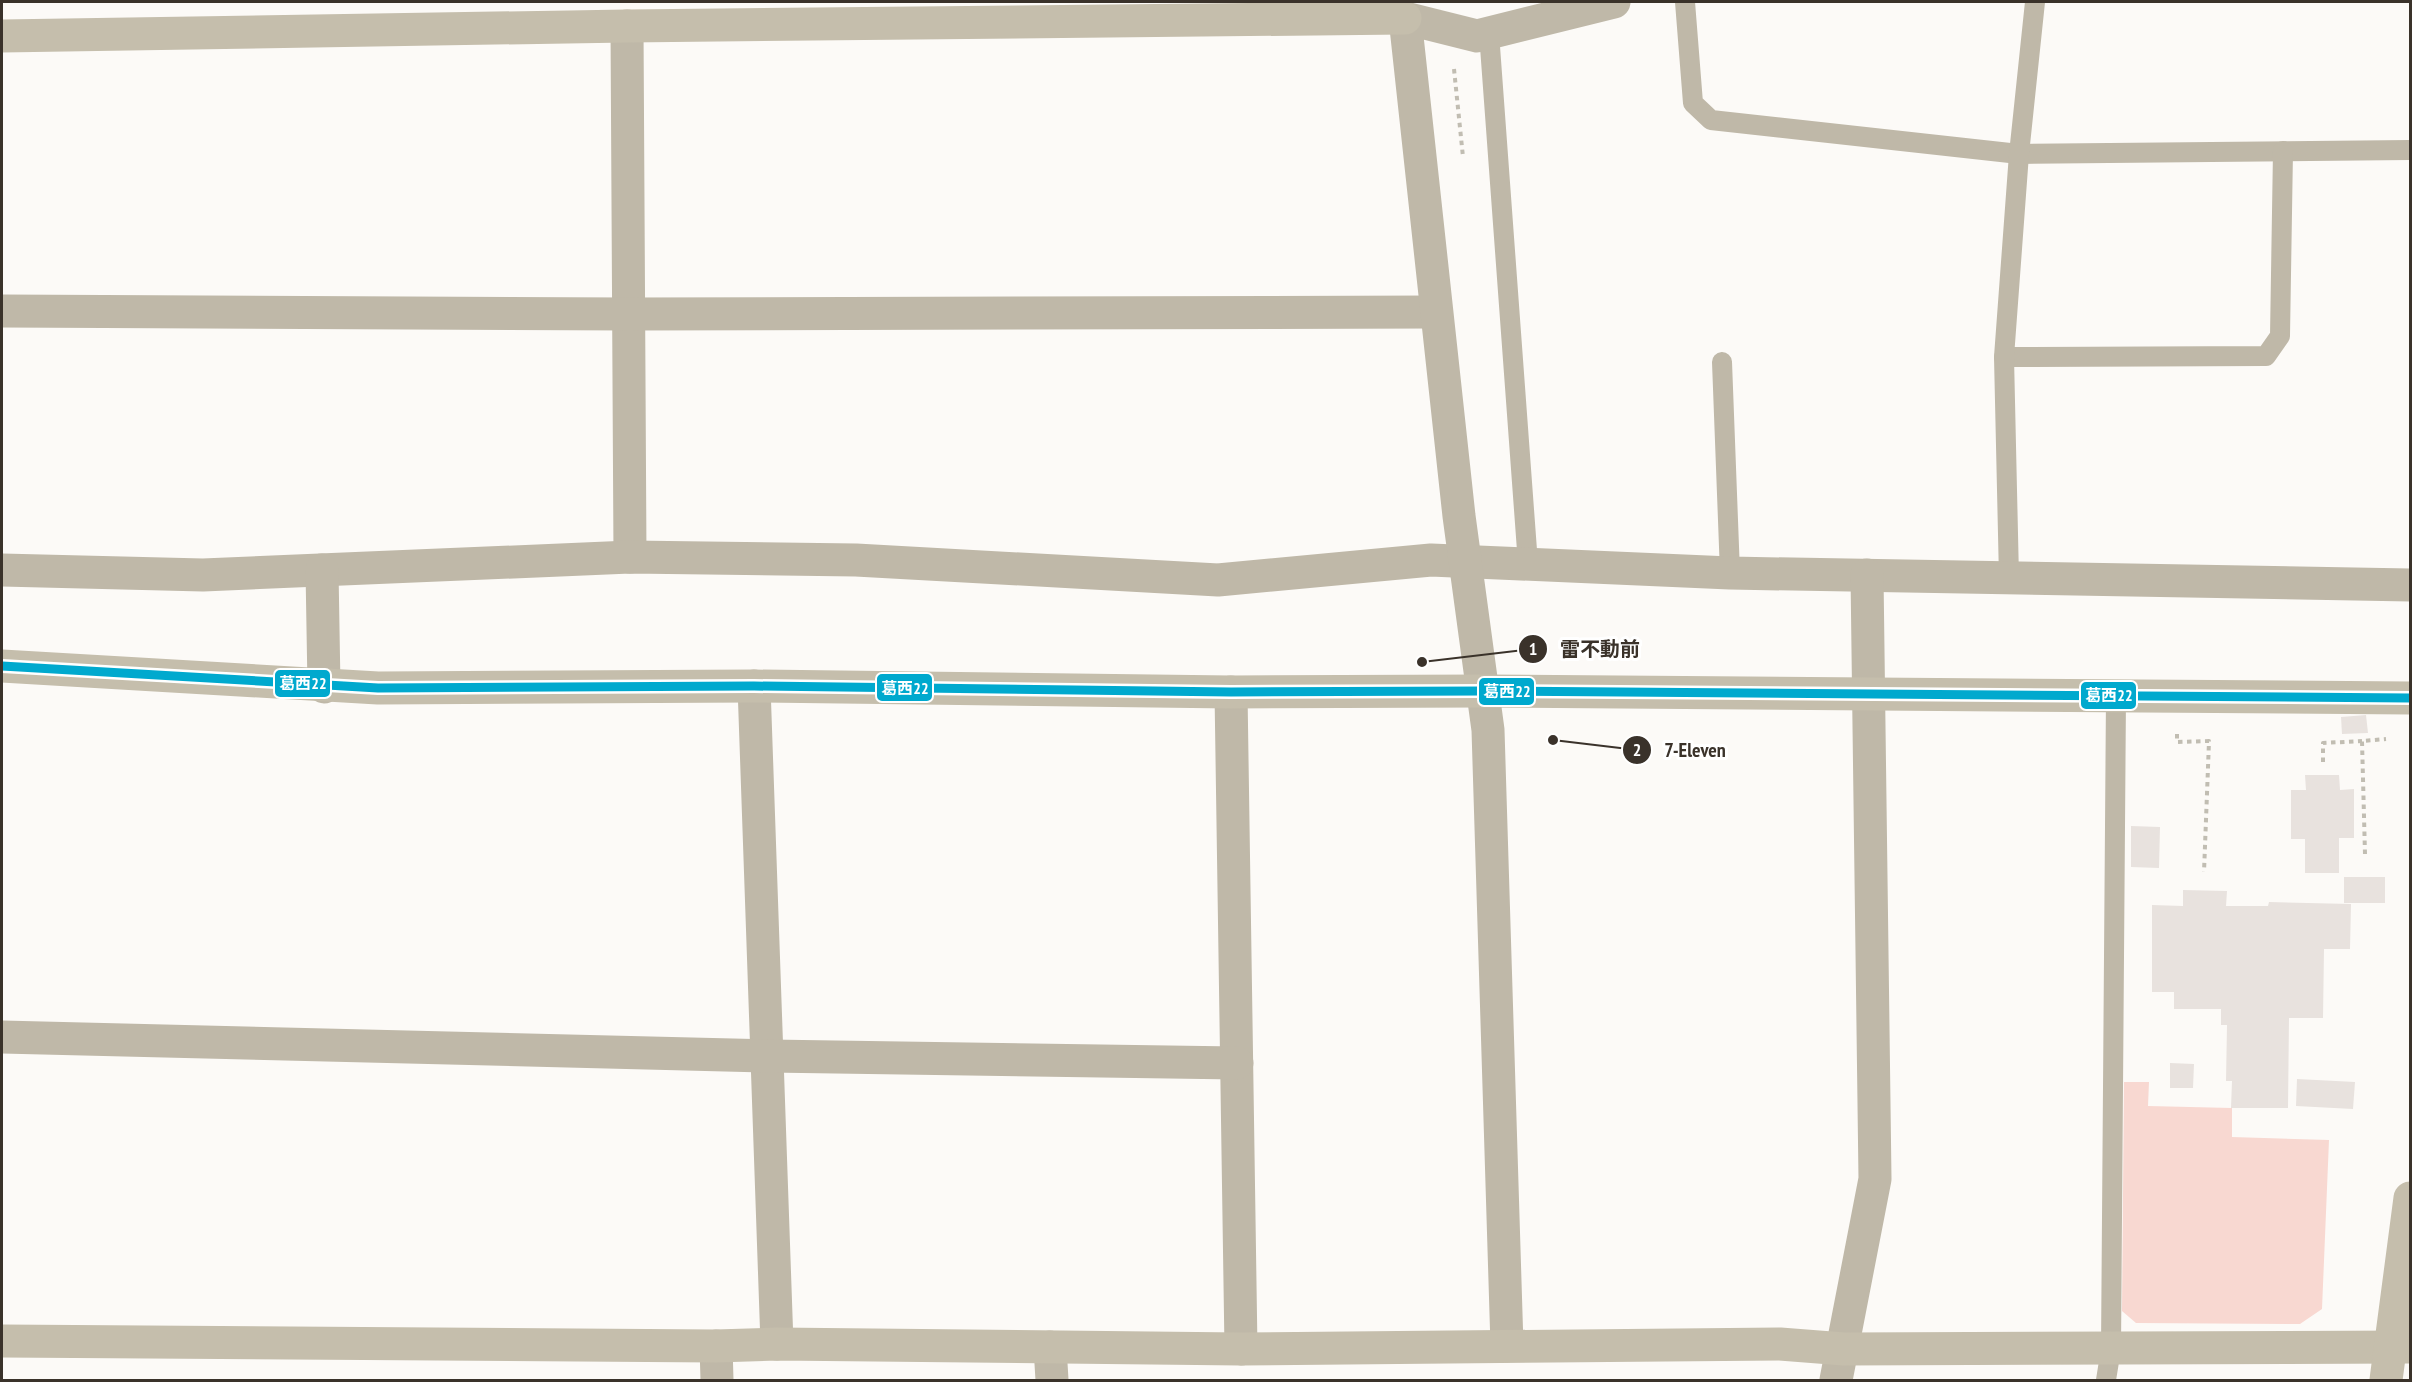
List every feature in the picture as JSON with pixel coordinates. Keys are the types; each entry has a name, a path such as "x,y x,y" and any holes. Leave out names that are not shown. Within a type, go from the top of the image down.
{"street":[{"path":"2,36 1411,10 1477,36 1614,2"},
{"path":"1411,10 1435,312 1465,562 1485,692 1489,742 1507,1346"},
{"path":"627,26 630,557"},
{"path":"2,311 629,314 1435,312"},
{"path":"2,570 203,575 630,557 856,560 1218,580 1431,560 1730,573 2410,585"},
{"path":"322,570 324,687"},
{"path":"1836,1380 1844,1349 1875,1179 1868,576"},
{"path":"2,666 324,687 754,686 1231,692 2410,698"},
{"path":"754,686 769,1056 777,1344"},
{"path":"1231,692 1241,1349"},
{"path":"2,1037 769,1056 1237,1063"},
{"path":"2385,1380 2401,1346 2410,1198"},
{"path":"2,1341 716,1346 777,1344 1241,1349 1780,1344 2108,1365 2401,1346"},
{"path":"716,1346 717,1380"},
{"path":"1050,1347 1052,1380"}],"lane":[{"path":"1685,2 1693,104 1711,120 2019,154 2410,150"},
{"path":"2009,578 2004,357 2019,154 2035,2"},
{"path":"1489,33 1528,564"},
{"path":"2004,357 2266,356 2280,336 2283,151"},
{"path":"1722,362 1730,573"},
{"path":"2108,1365 2116,696"}],"path":[{"path":"2177,696 2177,742 2209,741 2204,872"},
{"path":"2323,762 2323,743 2389,738"},
{"path":"2362,741 2365,854"}],"shaded area":[{"path":"2124,1082 2149,1082 2148,1106 2232,1108 2232,1137 2329,1140 2322,1309 2300,1324 2136,1323 2122,1311"}],"building":[{"path":"2366,715 2368,733 2342,734 2341,717"},
{"path":"2305,775 2339,775 2340,790 2354,789 2354,838 2339,838 2339,873 2305,873 2305,839 2291,839 2291,790 2306,790"},
{"path":"2131,826 2160,827 2159,868 2131,867"},
{"path":"2344,877 2385,877 2385,903 2344,903"},
{"path":"2183,890 2227,891 2226,906 2268,906 2269,902 2351,904 2350,949 2324,949 2323,1018 2289,1018 2288,1108 2231,1108 2232,1081 2226,1081 2227,1025 2221,1025 2221,1009 2174,1009 2174,992 2152,992 2152,905 2183,906"},
{"path":"2170,1063 2194,1064 2193,1088 2170,1088"},
{"path":"2297,1079 2355,1082 2353,1109 2296,1106"}],"transit line":[{"name":"葛西22","path":"2,666 378,688 754,686 1231,692 1485,691 2410,698"}],"place":[{"name":"雷不動前","path":"1422,662"},
{"name":"7-Eleven","path":"1553,740"}]}
